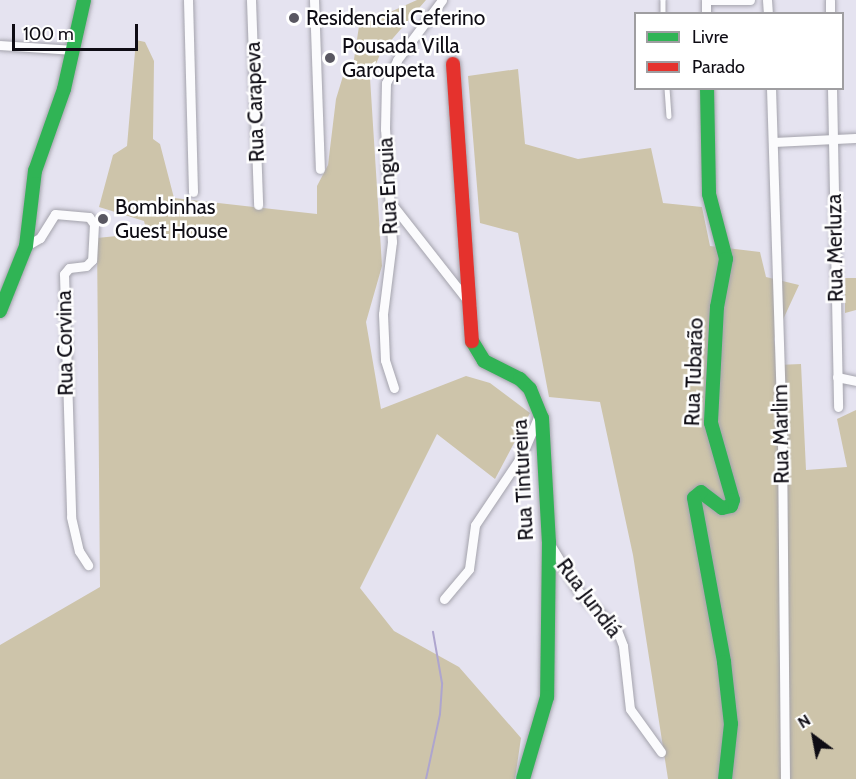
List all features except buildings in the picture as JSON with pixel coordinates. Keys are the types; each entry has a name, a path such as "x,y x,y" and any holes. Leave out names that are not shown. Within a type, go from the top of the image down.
{"street":[{"path":"0,311 26,246 35,171 60,104 84,0"},
{"path":"188,0 193,192"},
{"name":"Rua Carapeva","path":"251,0 258,205"},
{"path":"314,0 320,169"},
{"name":"Rua Enguia","path":"394,388 385,360 383,314 392,242 385,129 386,82 397,60 442,0"},
{"path":"706,0 750,0"},
{"path":"0,45 74,50"},
{"name":"Rua Tintureira","path":"453,64 472,305 469,327 476,353 484,361 520,379 541,410 549,542 547,697 523,779"},
{"name":"Rua Tubarão","path":"707,90 709,194 726,259 717,307 711,423 733,500 731,506 722,508 701,492 694,498 724,662 731,724 725,779"},
{"name":"Rua Marlim","path":"771,90 782,438 784,779"},
{"name":"Rua Merluza","path":"832,90 838,407"},
{"path":"773,142 856,138"},
{"path":"391,203 472,305"},
{"name":"Rua Corvina","path":"26,246 40,238 55,214 89,217 94,224 92,260 86,266 69,267 64,274 71,517 79,551 88,565"},
{"path":"837,377 856,381"},
{"path":"444,599 469,569 475,525 522,454 541,410"},
{"name":"Rua Jundiá","path":"549,542 579,592 617,630 623,646 630,710 661,752"}],"lane":[{"path":"667,90 669,116"}],"shaded area":[{"path":"417,0 426,0 381,52 370,78 382,266 366,322 381,409 466,376 490,383 530,413 495,479 437,434 360,588 394,631 459,667 521,738 515,779 0,779 0,645 100,587 97,238 147,233 144,221 99,207 113,155 127,146 136,40 145,42 154,61 153,139 160,144 174,198 317,214 317,186 328,165 336,99 343,76 353,66 359,26"},
{"path":"518,69 525,144 578,159 651,148 663,203 702,207 710,246 760,252 766,277 799,285 774,339 777,365 801,364 806,470 847,467 837,419 856,410 856,779 668,779 633,555 600,402 549,397 518,233 480,223 468,76"},
{"path":"845,278 856,278 856,310 845,313"}],"waterway":[{"path":"426,779 440,714 442,683 433,632"}],"traffic: fast":[{"path":"0,311 26,246 35,171 64,89 84,0"},
{"path":"707,90 709,194 726,259 717,307 711,423 733,500 731,506 722,508 701,492 694,498 724,662 731,724 725,779"},
{"path":"472,341 484,361 520,379 530,389 542,418 549,542 547,697 523,779"}],"traffic: jam":[{"path":"453,64 472,341"}],"place":[{"name":"Residencial Ceferino","path":"294,18"},
{"name":"Pousada Villa Garoupeta","path":"330,58"},
{"name":"Bombinhas Guest House","path":"103,219"}]}
